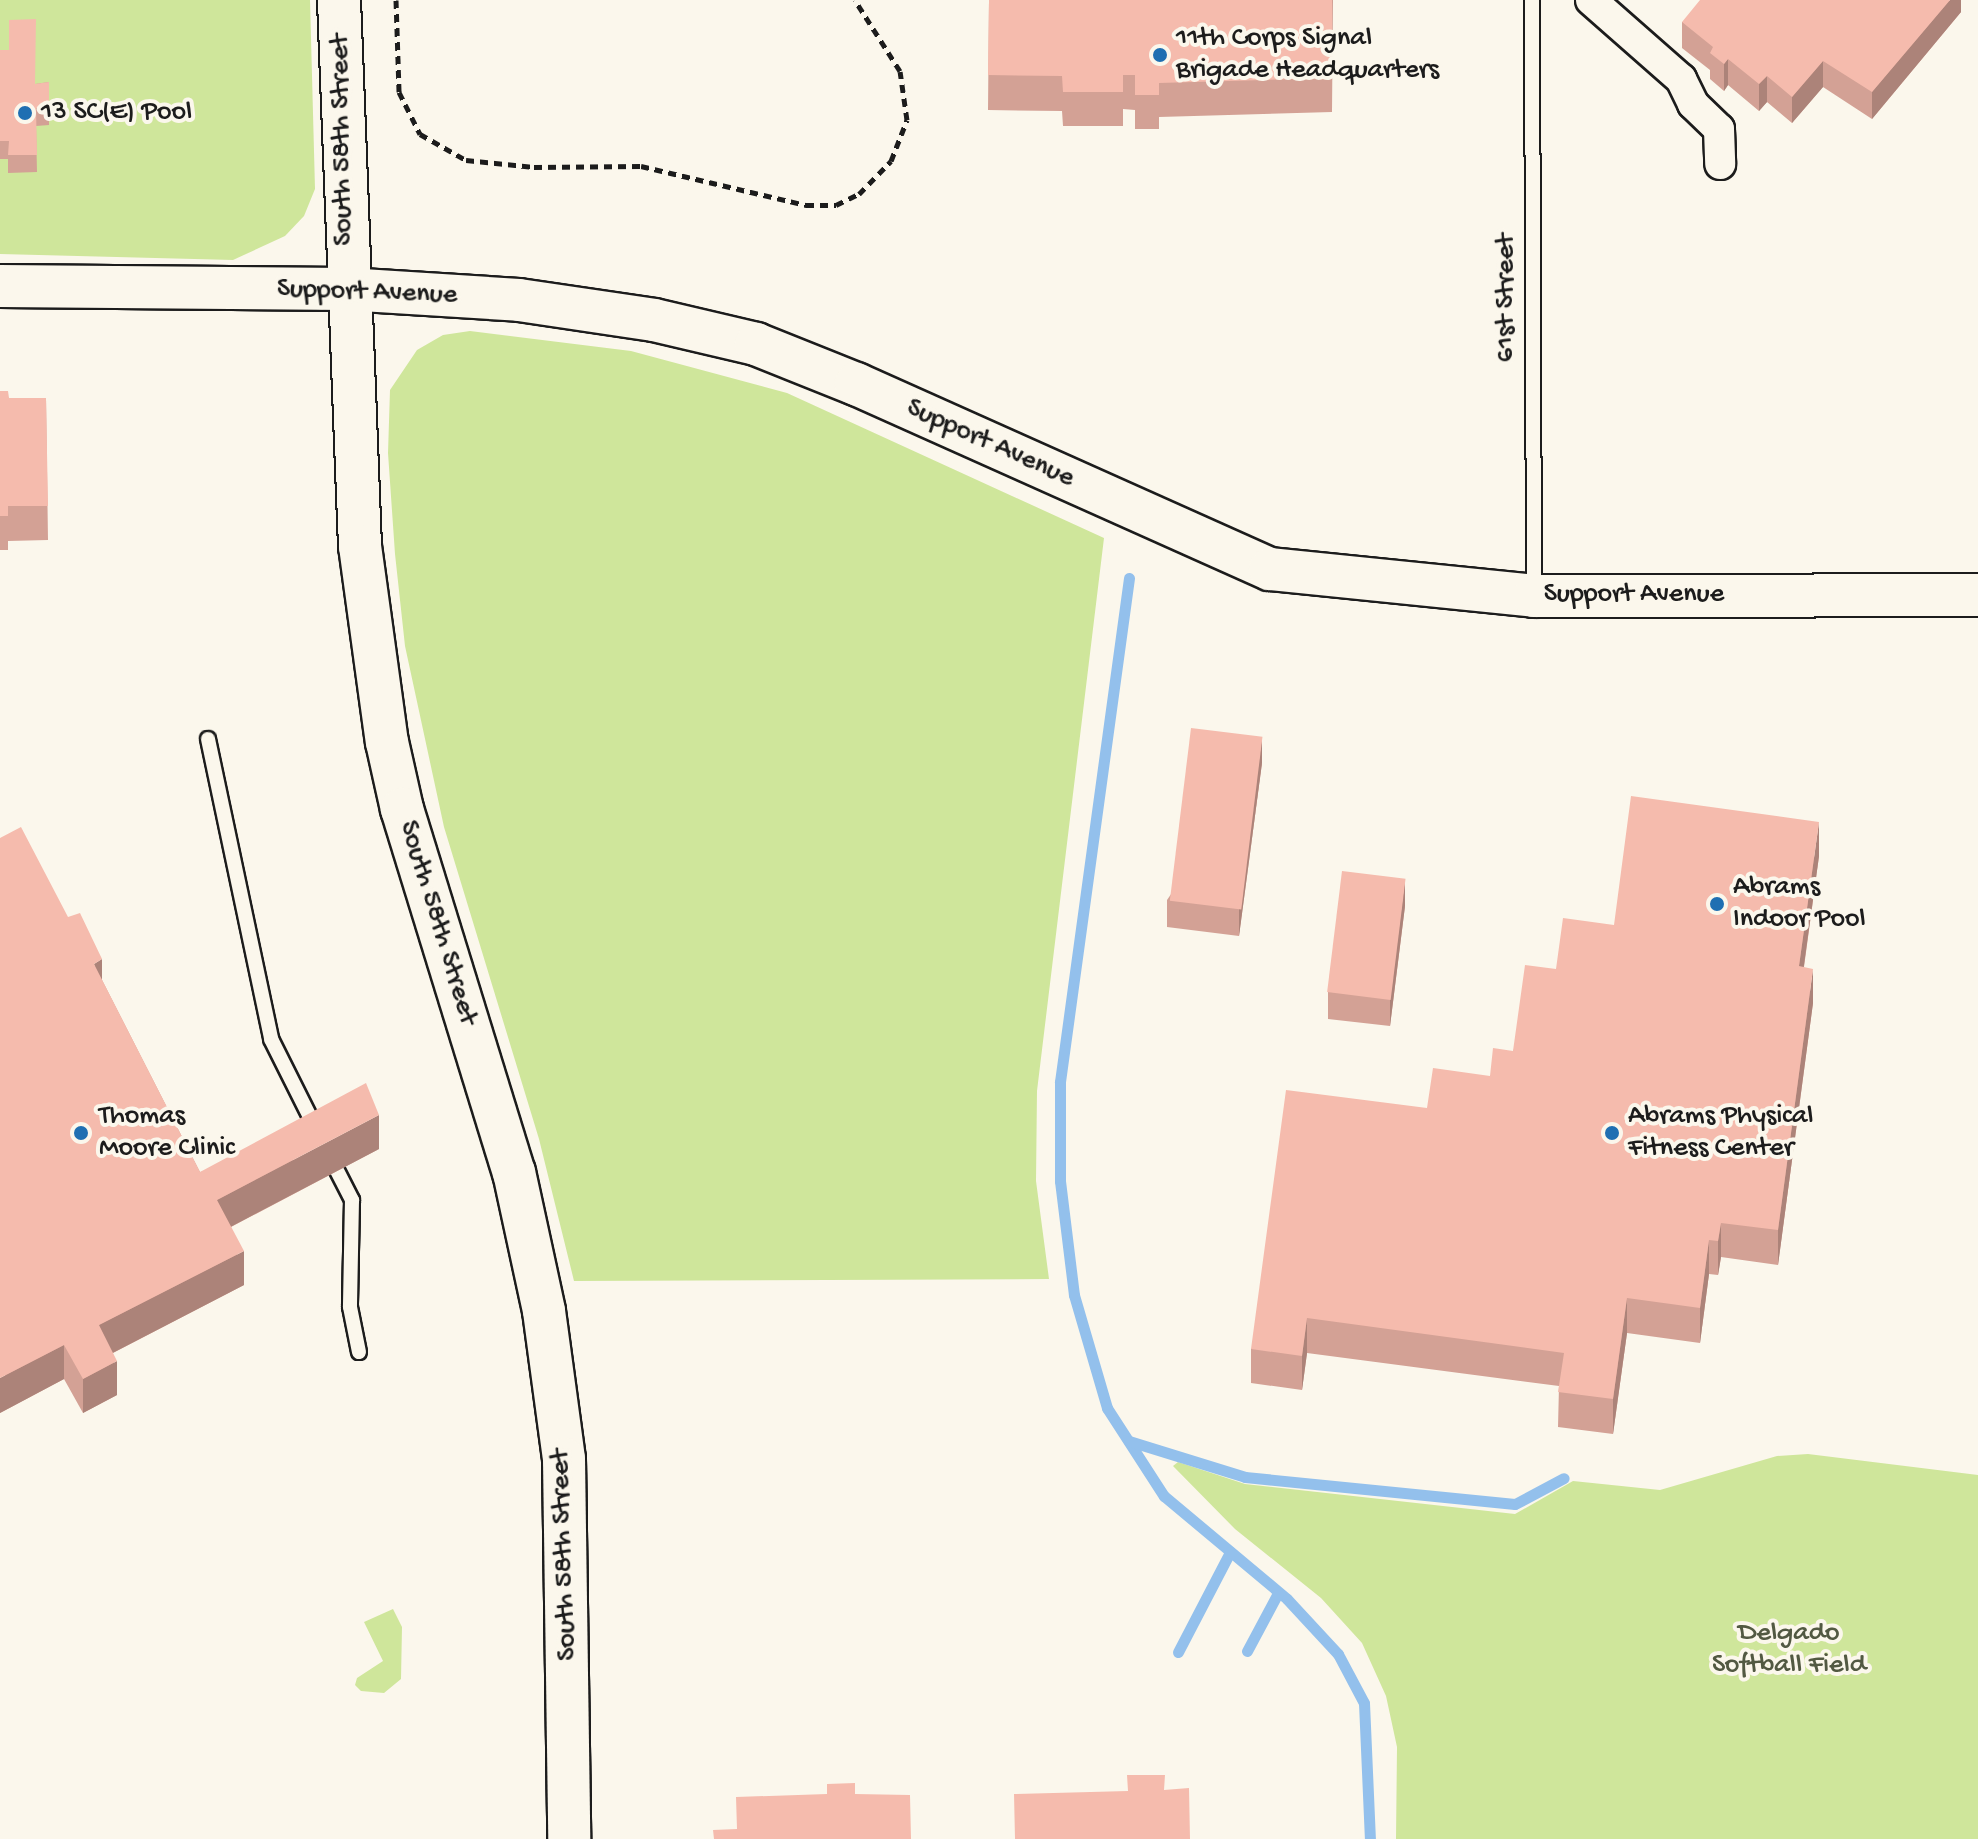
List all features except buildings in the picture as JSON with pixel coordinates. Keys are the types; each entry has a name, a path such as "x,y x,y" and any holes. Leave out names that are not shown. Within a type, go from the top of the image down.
{"street":[{"name":"South 58th Street","path":"339,0 346,289 360,546 387,742 402,809 514,1172 544,1311 564,1459 569,1839"},
{"path":"1591,0 1681,79 1693,104 1719,129 1720,164"},
{"name":"Support Avenue","path":"0,286 346,289 519,300 654,320 756,344 1270,569 1534,596 1978,595"}],"lane":[{"name":"61st Street","path":"1532,0 1534,596"},
{"path":"208,739 271,1039 352,1200 350,1307 359,1352"}],"path":[{"path":"396,0 399,92 420,134 466,160 534,167 641,166 806,205 836,205 859,194 891,161 907,120 900,71 855,0"}],"green space":[{"path":"0,0 310,0 315,189 304,216 285,236 233,260 0,254"},
{"path":"470,331 631,351 787,393 1104,538 1037,1091 1036,1181 1049,1279 574,1281 539,1139 444,827 405,646 388,453 390,390 417,350 443,335"},
{"name":"Delgado Softball Field","path":"1808,1454 1978,1475 1978,1839 1396,1839 1397,1747 1386,1696 1362,1643 1321,1598 1235,1529 1173,1466 1178,1462 1245,1484 1515,1514 1573,1481 1660,1490 1777,1456"},
{"path":"393,1609 402,1627 401,1679 384,1693 361,1691 355,1685 357,1678 383,1661 364,1622"}],"waterway":[{"path":"1129,578 1060,1082 1060,1181 1074,1295 1107,1408 1164,1496 1287,1599 1338,1654 1364,1703 1370,1839"},
{"path":"1129,1441 1245,1477 1515,1504 1564,1478"},
{"path":"1178,1652 1230,1552"},
{"path":"1247,1651 1278,1593"}],"place":[{"name":"11th Corps Signal Brigade Headquarters","path":"1160,55"},
{"name":"13 SC(E) Pool","path":"25,113"},
{"name":"Abrams Indoor Pool","path":"1717,904"},
{"name":"Thomas Moore Clinic","path":"81,1133"},
{"name":"Abrams Physical Fitness Center","path":"1612,1133"}]}
